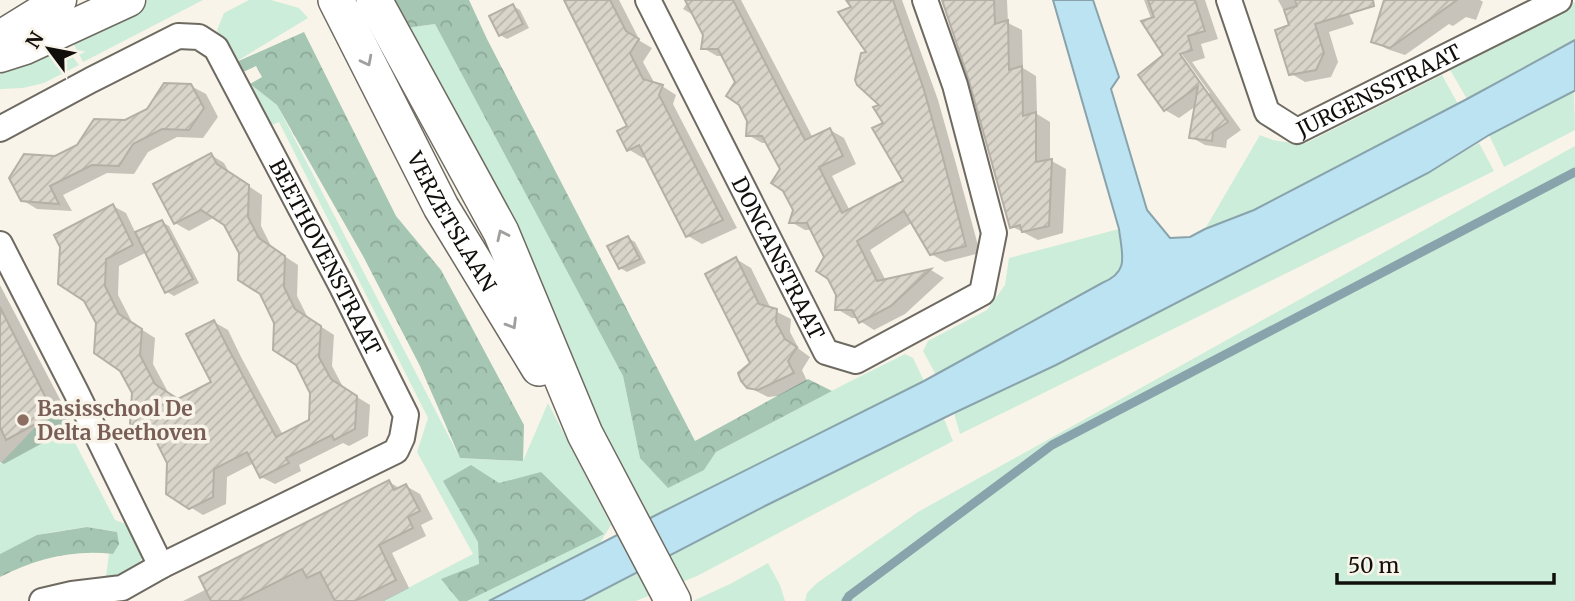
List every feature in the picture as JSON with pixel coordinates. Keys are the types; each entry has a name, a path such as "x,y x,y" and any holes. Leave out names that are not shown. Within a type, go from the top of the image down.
{"main road":[{"name":"VERZETSLAAN","path":"336,0 441,207 533,359 585,434"},
{"name":"VERZETSLAAN","path":"374,0 501,232 585,434 673,601"}],"street":[{"path":"0,37 60,0"},
{"path":"0,56 25,48 129,0"},
{"name":"DONCANSTRAAT","path":"648,0 827,352 856,361 982,293 994,233 955,85 925,0"},
{"name":"JURGENSSTRAAT","path":"1229,0 1267,112 1297,131 1559,0"},
{"name":"BEETHOVENSTRAAT","path":"0,129 177,36 199,37 216,48 406,415 402,438 396,451 161,566 122,588 72,594 43,601"},
{"path":"0,244 161,566"}],"green space":[{"path":"148,0 203,0 83,62 69,35"},
{"path":"249,0 271,0 299,8 308,18 234,63 217,30 224,13"},
{"path":"391,0 469,0 695,441 808,379 832,391 716,452 704,470 668,488 640,458 623,376 435,24 406,28"},
{"path":"1575,2 1575,40 1467,99 1449,68"},
{"path":"435,24 623,376 640,458 704,470 716,452 905,354 913,358 924,381 645,523 406,28"},
{"path":"304,32 396,216 441,270 524,425 523,461 460,458 420,366 363,256 277,105 250,84 262,77 256,66 241,73 234,63"},
{"path":"59,39 79,65 44,83 23,88 0,89 0,66"},
{"path":"1442,75 1458,104 1254,210 1205,229 1260,135 1282,142 1306,143"},
{"path":"249,81 277,105 460,458 523,461 548,403 611,525 600,543 489,601 383,601 473,554 417,452 428,418 279,122 267,127 246,82"},
{"path":"1574,90 1575,130 1504,167 1489,135"},
{"path":"1479,143 1494,171 960,434 954,413 1056,365 1428,173"},
{"path":"1575,146 1575,601 805,601 807,593 817,583 918,512"},
{"path":"1119,229 1122,262 1117,274 1111,279 936,375 923,351 928,341 987,310 1005,285 1009,258"},
{"path":"59,412 115,520 134,527 143,545 142,558 133,574 122,579 106,576 109,554 113,554 117,532 87,527 53,532 38,535 0,554 0,464 42,420"},
{"path":"944,419 953,441 697,576 636,601 582,601 765,506"},
{"path":"471,465 499,483 541,472 604,534 467,601 459,601 441,579 479,564 478,542 443,481"},
{"path":"87,527 117,532 119,544 113,554 69,554 27,565 0,577 0,554 37,535"},
{"path":"768,563 785,601 693,601 730,584"}],"water":[{"path":"1053,0 1093,0 1119,77 1111,89 1147,210 1170,238 1190,237 1254,210 1575,40 1575,91 1489,135 1428,173 1056,365 765,506 582,601 489,601 924,381 1117,274 1122,262 1119,229"}],"building":[{"path":"564,0 610,0 626,31 639,39 630,53 643,79 663,85 659,95 723,220 686,237 639,145 627,151 617,131 627,126"},
{"path":"685,0 733,0 805,140 830,128 843,156 819,167 842,213 903,181 872,128 883,123 873,107 879,105 855,80 861,53 866,52 838,12 851,7 846,0 893,0 924,90 966,246 930,255 904,211 857,241 877,281 931,269 891,306 859,323 852,310 835,310 836,295 828,279 816,271 824,257 807,223 789,223 793,210 783,191 771,183 780,169 762,136 746,136 747,121 739,105 726,96 735,82 718,49 701,49 703,35"},
{"path":"942,0 994,0 995,24 1008,20 1009,70 1022,66 1023,116 1036,112 1036,162 1052,159 1049,226 1022,232 1020,225 1010,228 969,81"},
{"path":"1148,0 1195,0 1205,31 1188,36 1192,50 1180,54 1228,122 1213,132 1212,141 1189,138 1198,86 1164,111 1138,75 1163,55 1141,21 1154,17"},
{"path":"1295,0 1373,0 1374,6 1315,24 1324,53 1316,70 1289,75 1275,30 1289,25 1284,10 1297,6"},
{"path":"1384,0 1457,0 1390,48 1371,42"},
{"path":"513,4 523,24 499,36 489,16"},
{"path":"164,83 191,84 204,108 189,130 162,129 133,144 119,166 92,165 50,186 59,204 21,201 9,178 24,154 55,156 77,145 94,119 125,120 147,109"},
{"path":"211,153 217,164 249,185 248,217 259,238 285,256 284,287 295,309 321,326 319,357 331,379 357,396 355,429 334,440 332,435 286,458 289,463 260,478 247,452 214,469 213,497 189,509 166,494 167,463 156,441 130,424 132,393 120,371 94,353 96,323 84,301 58,284 60,247 54,235 113,204 133,245 106,259 105,286 119,314 142,329 140,355 155,384 178,399 211,382 186,334 214,320 276,437 309,420 310,393 296,365 273,350 274,323 260,294 238,280 239,253 224,225 201,210 174,224 153,184"},
{"path":"162,220 193,279 165,293 135,232"},
{"path":"628,236 640,259 619,269 607,246"},
{"path":"736,257 759,304 777,309 776,322 785,339 797,347 788,361 794,373 758,390 747,388 741,381 738,373 750,363 705,274"},
{"path":"0,307 54,414 6,440 0,427"},
{"path":"389,480 394,490 406,484 420,511 408,517 413,528 379,545 396,580 355,601 335,601 320,572 307,578 302,569 239,601 211,601 199,577"}],"waterway":[{"path":"846,601 849,596 1052,445 1575,172"}],"place":[{"name":"Basisschool De Delta Beethoven","path":"23,420"}]}
